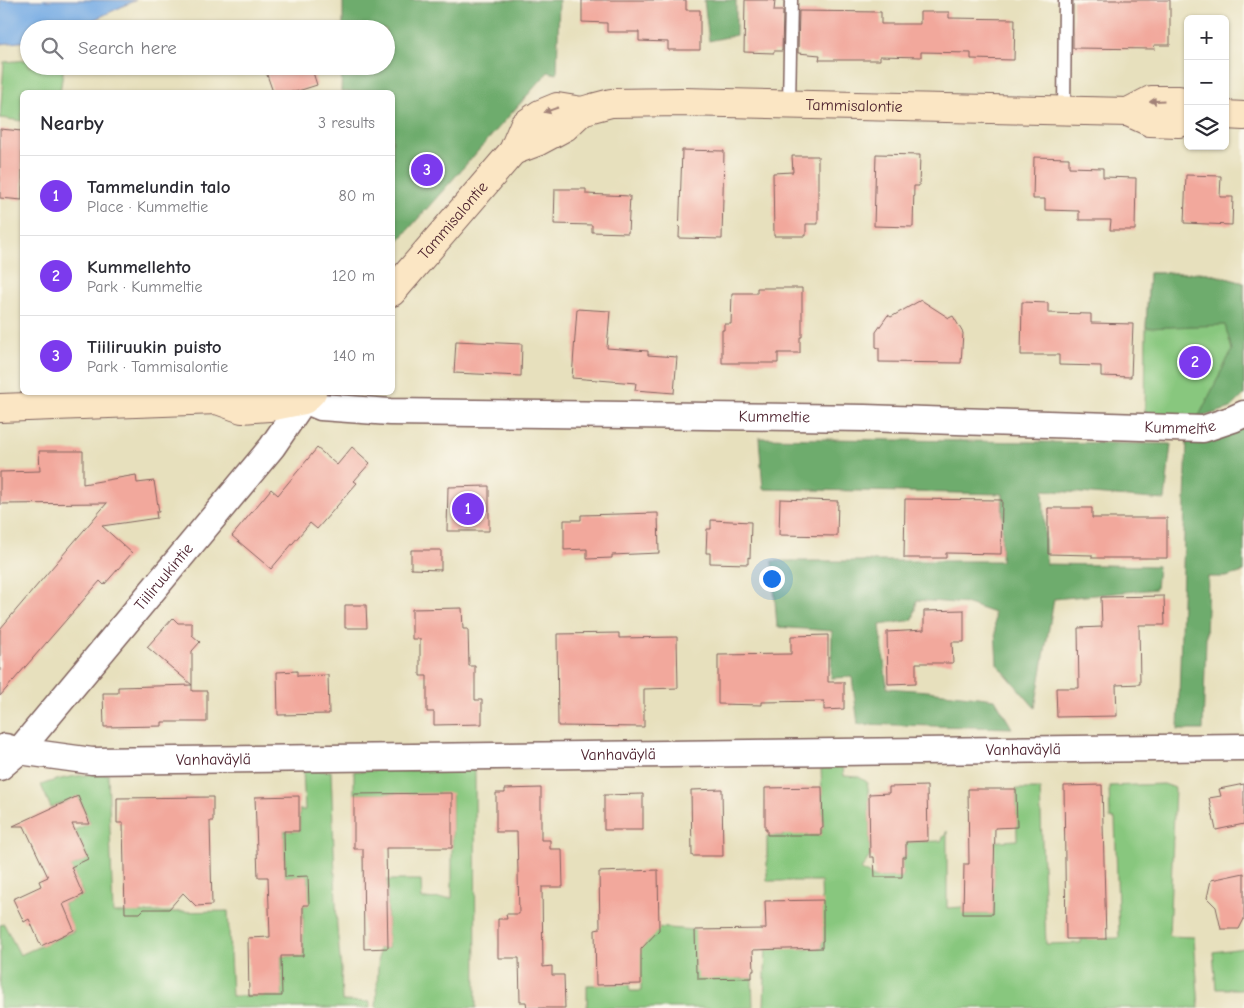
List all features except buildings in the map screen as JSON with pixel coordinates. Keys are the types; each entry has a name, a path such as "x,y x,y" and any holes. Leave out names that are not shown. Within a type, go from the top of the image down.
{"street":[{"path":"1128,112 1150,100 1179,100 1184,103"},
{"name":"Tammisalontie","path":"395,289 513,151 524,125 540,114 557,107 582,111 612,103 644,102 1064,110 1128,112 1150,122 1179,123 1184,121"},
{"path":"1229,115 1244,116"},
{"path":"0,408 224,396 242,409 269,407 305,395"},
{"name":"Kummeltie","path":"305,395 321,407 390,412 865,418 1203,429 1244,414"},
{"name":"Tiiliruukintie","path":"6,754 272,447 305,395"},
{"name":"Vanhaväylä","path":"6,754 92,760 1244,747"}],"lane":[{"path":"789,104 791,0"},
{"path":"1064,110 1065,0"}],"green space":[{"path":"343,0 559,0 557,74 548,72 395,245 395,90 341,90 342,75 395,75 395,20 343,20"},
{"path":"704,0 736,0 736,35 709,41"},
{"path":"20,61 20,75 63,75 60,90 20,90 20,121 0,118 4,62"},
{"path":"1149,273 1207,273 1244,283 1244,395 1198,418 1145,414"},
{"path":"1149,273 1207,273 1244,283 1244,395 1231,408 1198,418 1232,350 1225,325 1146,328"},
{"path":"1244,425 1244,572 1226,577 1208,577 1203,730 1178,730 1187,437"},
{"path":"759,438 1171,444 1165,500 1043,490 1046,564 1158,566 1156,589 1054,599 1035,708 997,664 994,613 968,604 917,600 913,620 880,625 887,688 995,699 1012,728 858,724 852,677 831,678 832,631 777,627 772,561 1001,561 1003,494 763,489"},
{"path":"821,765 843,765 844,776 859,777 867,782 869,794 870,856 861,870 874,877 902,877 902,857 906,857 906,842 941,841 947,831 947,908 963,907 964,914 993,914 994,865 986,842 1017,840 1016,789 1040,789 1046,944 1081,943 1081,939 1119,938 1115,819 1110,818 1109,786 1164,784 1175,788 1169,936 1194,937 1199,1008 764,1008 766,942 805,949 822,948 821,881 767,881 767,836 783,836 783,831 804,831 805,835 821,835 821,828 823,828"},
{"path":"475,769 476,1008 376,1008 379,948 388,948 387,880 421,880 422,899 452,898 452,794 354,794 354,771"},
{"path":"303,771 331,771 337,928 342,1001 370,1002 370,1008 0,1008 0,925 4,924 20,955 74,931 63,904 83,895 71,867 88,859 75,830 90,823 78,796 51,808 41,785 65,778 99,774 108,774 113,913 228,911 232,996 282,996 281,956 303,956 303,905 308,905 308,876 285,877 284,831 299,831 299,810 305,810"},
{"path":"655,927 695,930 736,978 752,978 753,1008 587,1008 587,985 629,984 630,991 641,991 640,943"},
{"path":"1244,948 1244,989 1216,989 1213,952"}],"water":[{"path":"0,0 136,0 93,20 20,20 20,42 0,44"}],"place":[{"name":"Tiiliruukin puisto","path":"427,170"},
{"name":"Kummellehto","path":"1195,362"},
{"name":"Tammelundin talo","path":"468,509"}]}
